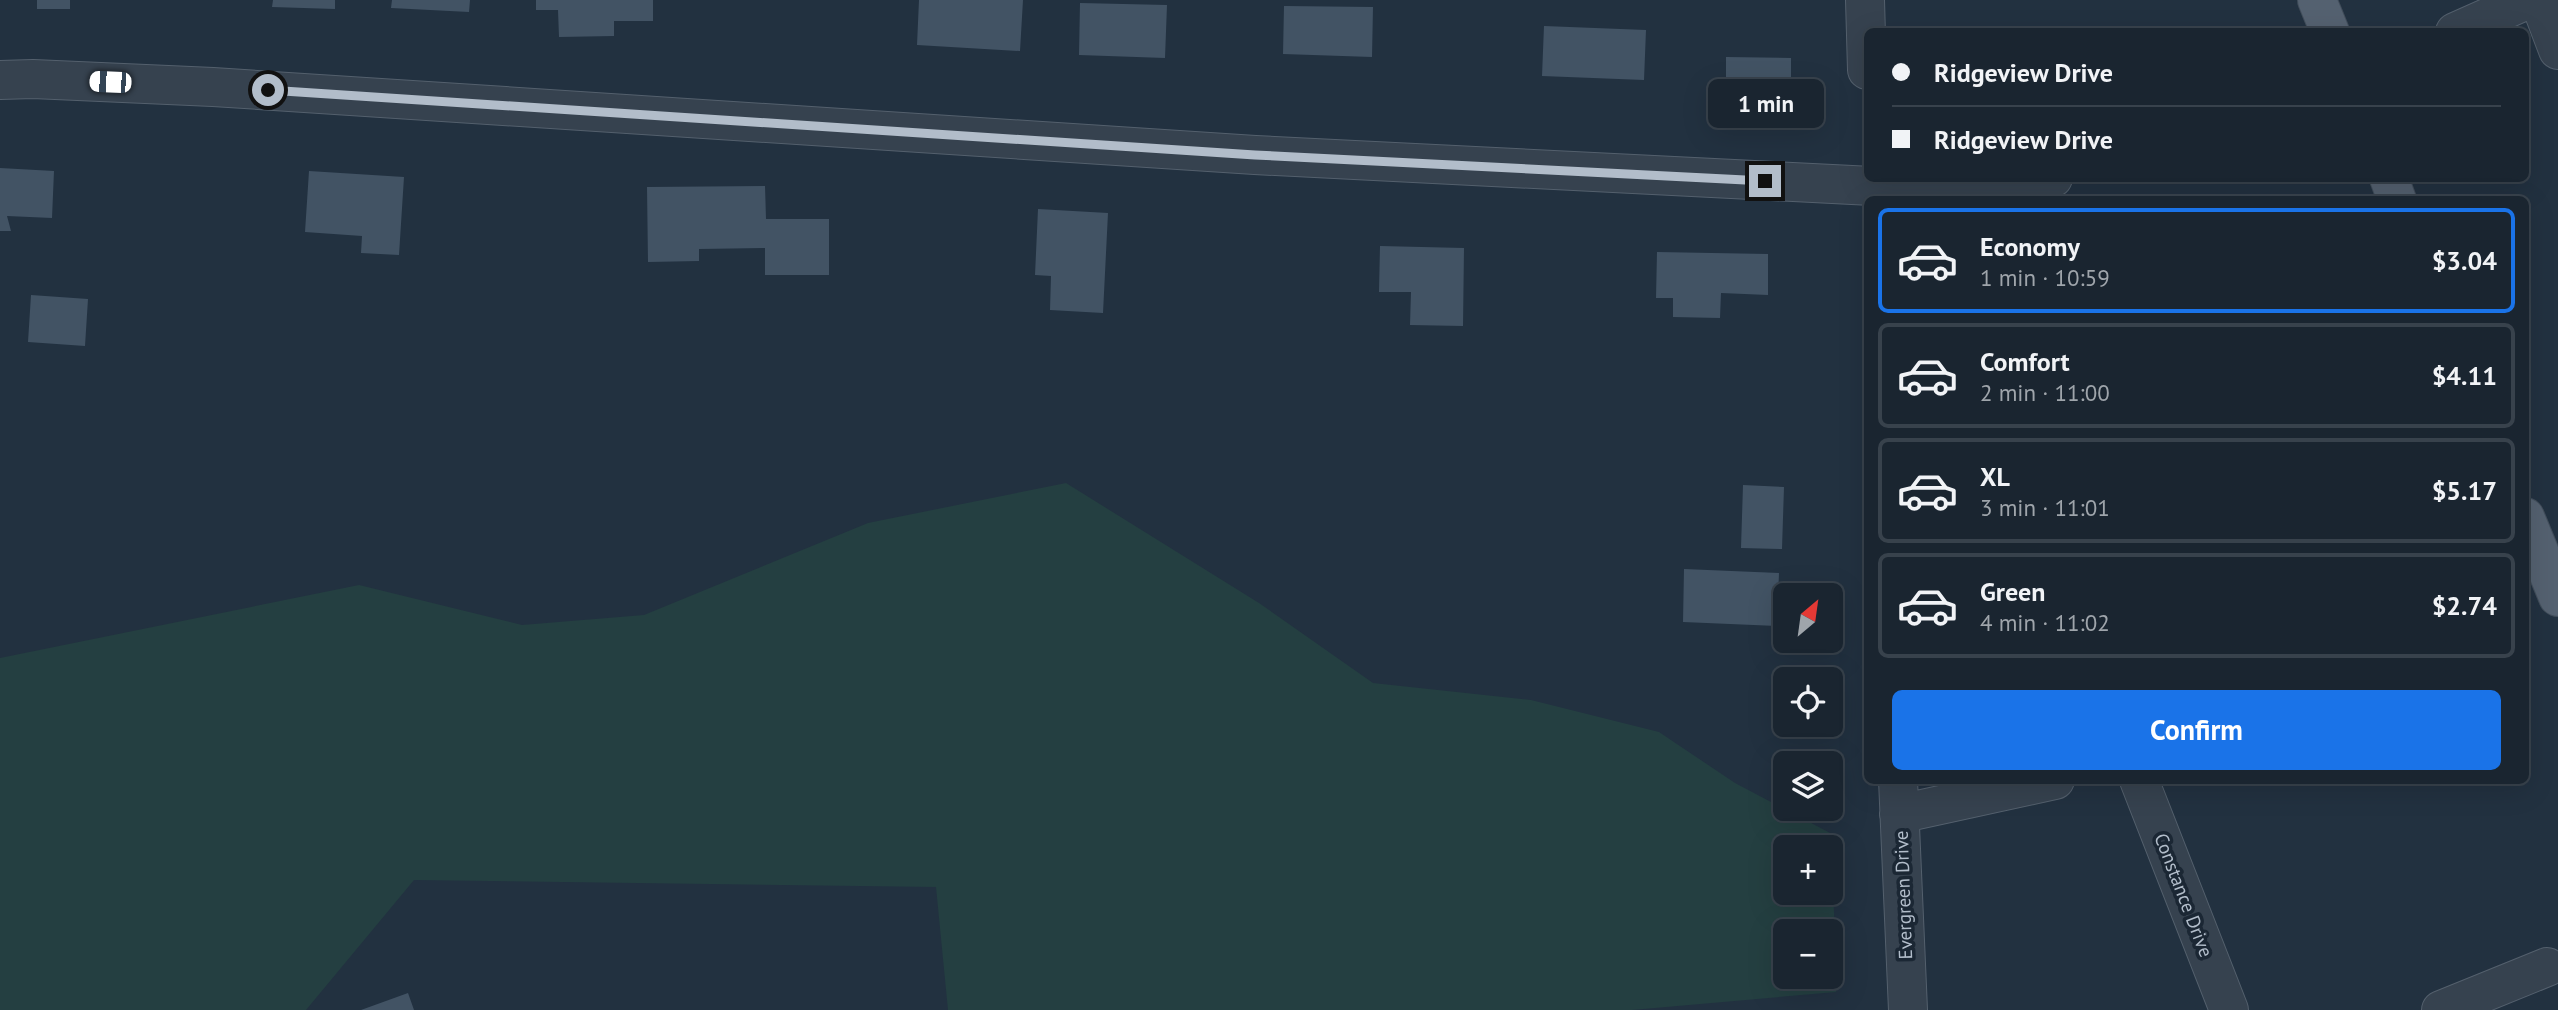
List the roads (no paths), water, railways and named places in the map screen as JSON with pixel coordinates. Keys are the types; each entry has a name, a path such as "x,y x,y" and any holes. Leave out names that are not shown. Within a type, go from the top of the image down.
{"main road":[{"path":"2317,0 2328,28"},
{"path":"2529,527 2558,597"}],"street":[{"path":"1865,0 1866,28"},
{"path":"2464,28 2527,0"},
{"path":"2539,0 2546,46"},
{"path":"0,80 213,87 1255,155 1872,188 1984,186 2018,182"},
{"path":"1898,797 2018,784"},
{"name":"Constance Drive","path":"2142,784 2229,1010"},
{"name":"Evergreen Drive","path":"1898,797 1908,1010"},
{"path":"2441,1010 2547,967"}]}
